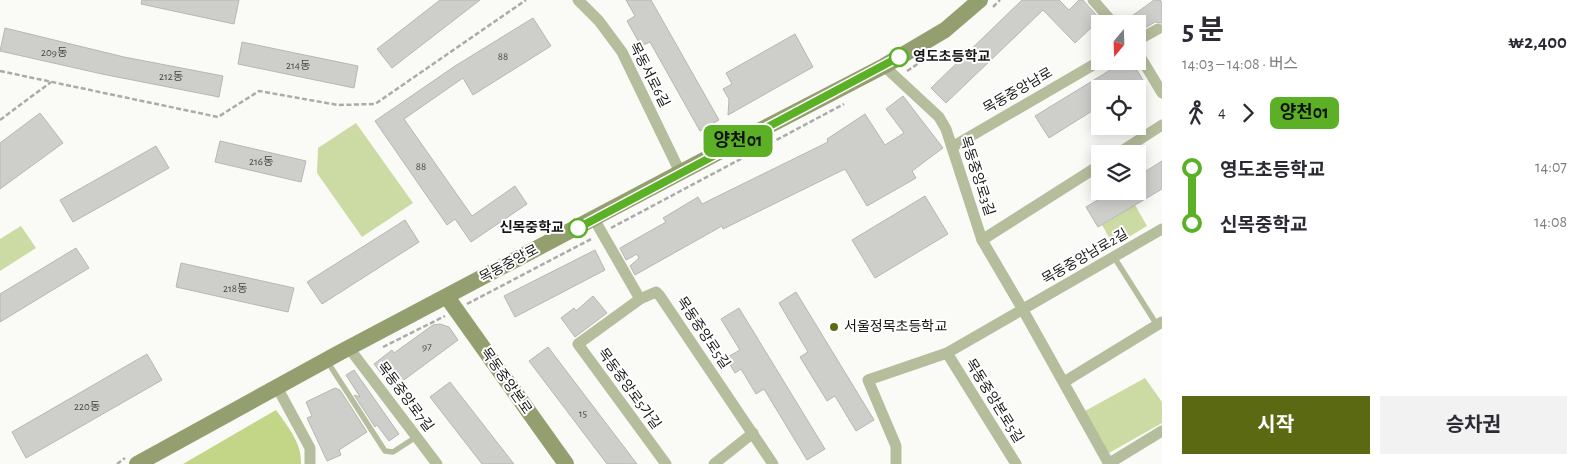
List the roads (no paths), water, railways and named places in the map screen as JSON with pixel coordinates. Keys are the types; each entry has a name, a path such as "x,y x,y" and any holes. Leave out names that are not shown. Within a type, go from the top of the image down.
{"main road":[{"name":"목동중앙로","path":"137,464 349,348 884,66 945,30 980,0"},
{"name":"목동중앙본로","path":"447,297 566,464"}],"street":[{"name":"목동서로6길","path":"578,0 599,21 622,52 680,172"},
{"path":"1093,0 1106,15"},
{"path":"1146,36 1158,29"},
{"name":"목동중앙로3길","path":"884,66 938,117 946,129 982,240 1109,464"},
{"name":"목동중앙남로","path":"952,147 1091,66"},
{"path":"1146,66 1162,93"},
{"path":"1131,145 1162,125"},
{"path":"982,240 1091,171"},
{"path":"594,219 640,299"},
{"name":"목동중앙남로2길","path":"1023,310 1162,229"},
{"name":"목동중앙로5길","path":"640,299 656,292 660,296 773,464"},
{"name":"목동중앙로5가길","path":"640,299 578,344 666,464"},
{"path":"896,464 896,446 868,380 947,353 1023,310"},
{"path":"1064,382 1160,323"},
{"name":"목동중앙로7길","path":"349,348 436,464"},
{"name":"목동중앙본로5길","path":"947,353 1016,464"},
{"path":"277,387 310,448 310,464"},
{"path":"1109,464 1162,431"},
{"path":"714,464 752,433"}],"lane":[{"path":"1114,257 1160,323"},
{"path":"327,360 385,451 393,452 416,437"}],"place":[{"name":"영도초등학교","path":"899,57"},
{"name":"신목중학교","path":"578,228"},
{"name":"서울정목초등학교","path":"834,327"}]}
